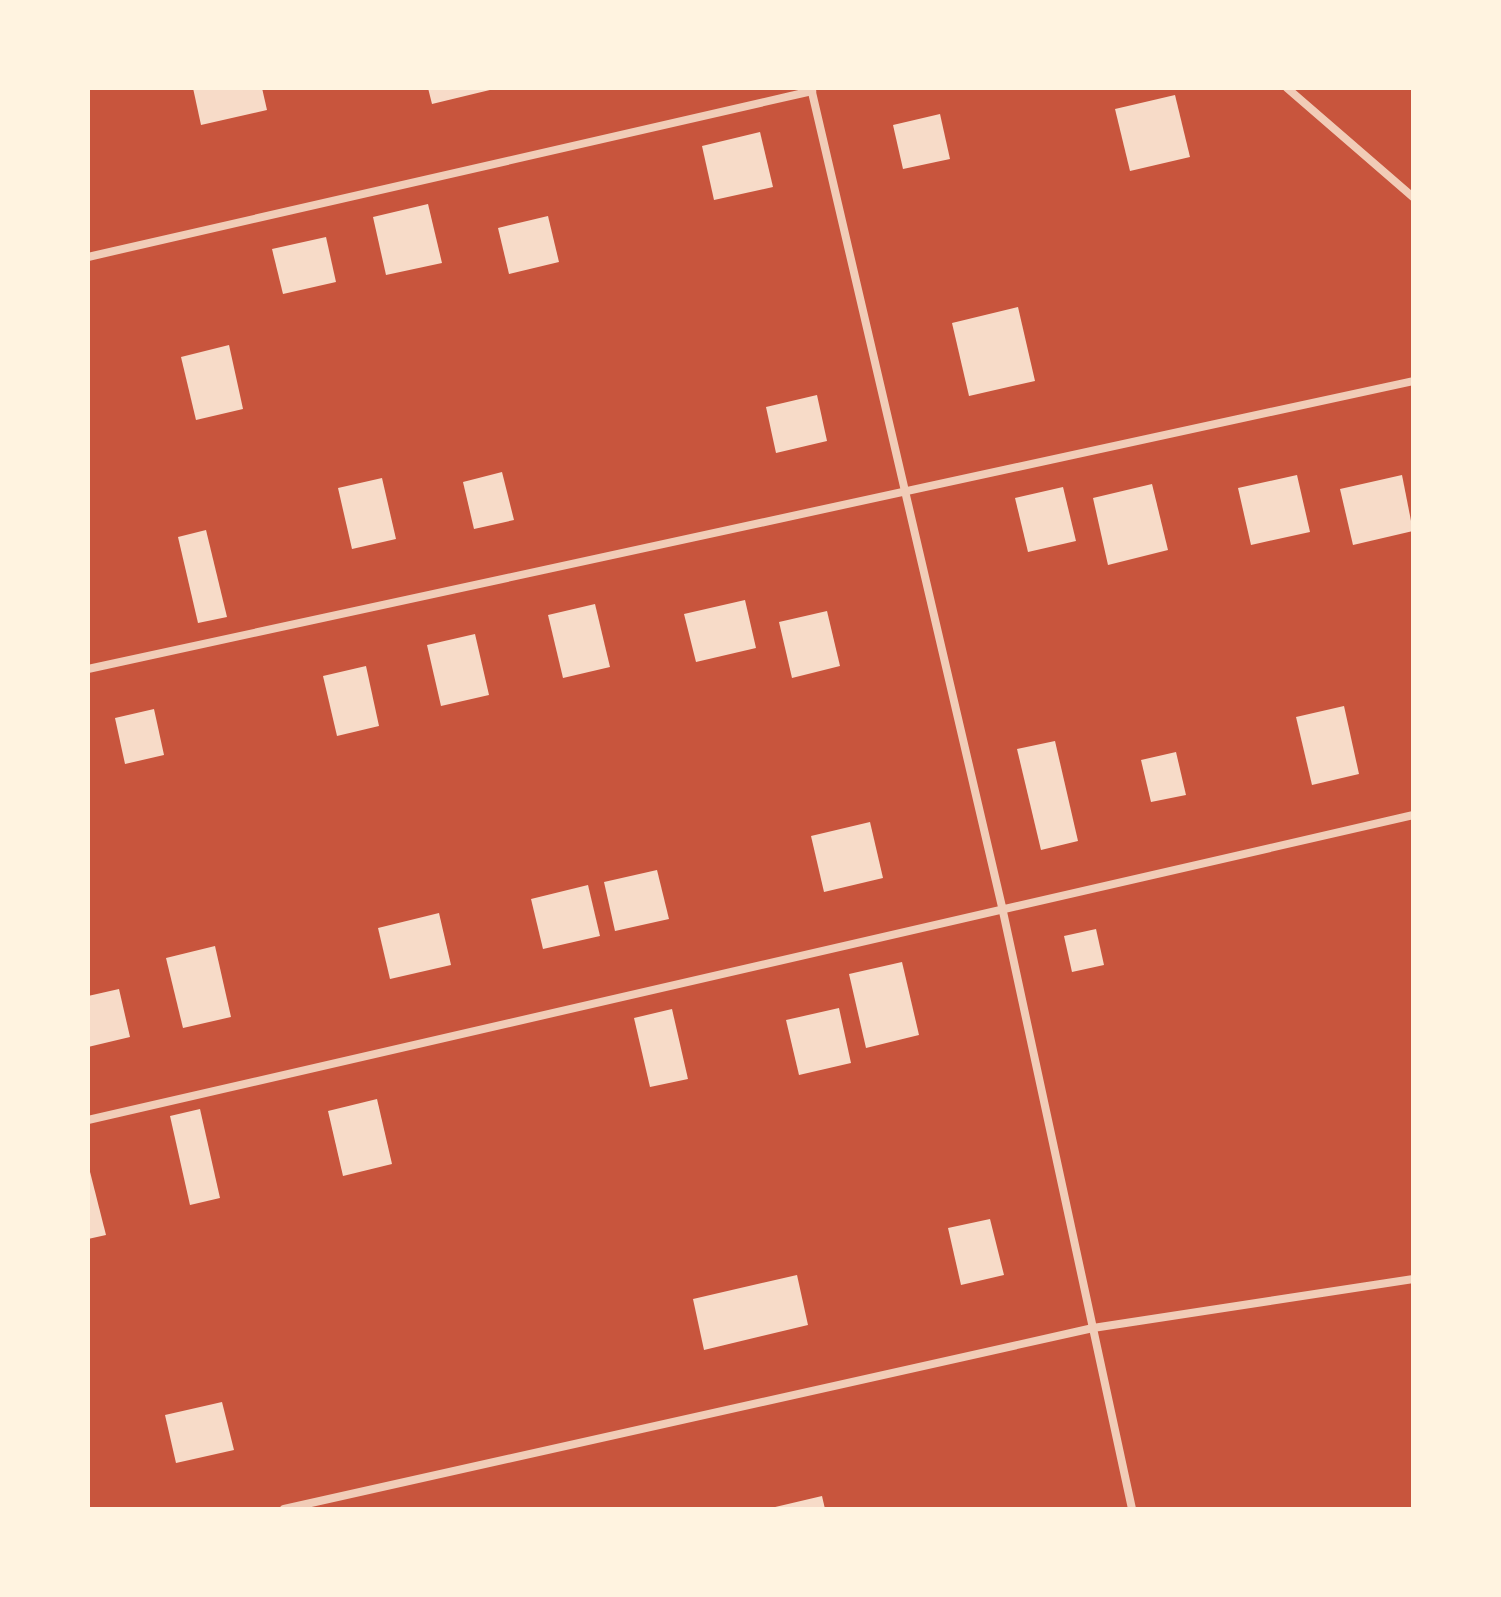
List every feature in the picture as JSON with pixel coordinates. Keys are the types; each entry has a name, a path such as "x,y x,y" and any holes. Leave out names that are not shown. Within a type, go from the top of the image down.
{"street":[{"path":"1287,88 1413,197"},
{"path":"88,257 811,90 1002,907 1132,1509"},
{"path":"88,669 1413,381"},
{"path":"88,1120 1002,907 1413,815"},
{"path":"284,1509 1093,1328 1413,1279"}],"building":[{"path":"193,88 262,88 267,110 201,125"},
{"path":"428,88 494,88 494,89 432,104"},
{"path":"1175,95 1190,157 1130,171 1115,109"},
{"path":"940,114 950,159 903,169 893,125"},
{"path":"760,132 773,187 714,200 702,146"},
{"path":"428,204 442,263 386,275 373,217"},
{"path":"548,216 559,262 509,274 498,228"},
{"path":"326,237 336,282 283,294 272,249"},
{"path":"1018,307 1035,381 969,396 952,323"},
{"path":"229,345 243,409 196,420 181,357"},
{"path":"817,395 827,441 776,453 766,407"},
{"path":"502,472 514,520 474,529 463,482"},
{"path":"1297,475 1310,532 1251,545 1238,488"},
{"path":"1402,475 1413,531 1353,545 1340,489"},
{"path":"382,478 396,539 352,549 338,488"},
{"path":"1152,484 1168,550 1108,565 1093,498"},
{"path":"1063,487 1076,541 1028,552 1015,498"},
{"path":"206,530 227,617 198,623 178,537"},
{"path":"745,600 756,648 696,662 684,614"},
{"path":"595,604 610,667 563,678 548,615"},
{"path":"827,611 840,666 792,678 779,622"},
{"path":"475,634 489,695 441,706 427,645"},
{"path":"366,666 379,726 337,736 323,676"},
{"path":"1344,706 1359,774 1312,785 1296,717"},
{"path":"154,709 164,755 125,764 115,718"},
{"path":"1055,741 1078,841 1041,850 1017,749"},
{"path":"1176,752 1186,795 1151,802 1141,760"},
{"path":"870,822 883,878 824,892 811,836"},
{"path":"657,870 669,919 615,931 604,882"},
{"path":"588,885 600,936 543,949 531,899"},
{"path":"439,913 451,965 390,979 378,928"},
{"path":"1096,929 1104,965 1072,972 1064,936"},
{"path":"215,946 231,1017 183,1028 166,958"},
{"path":"902,962 919,1035 866,1048 849,974"},
{"path":"119,989 130,1037 88,1047 88,996"},
{"path":"839,1008 851,1063 799,1075 786,1020"},
{"path":"672,1009 688,1079 650,1087 634,1018"},
{"path":"377,1099 392,1164 343,1176 328,1111"},
{"path":"200,1109 220,1198 190,1205 170,1116"},
{"path":"88,1164 106,1235 88,1239"},
{"path":"990,1219 1004,1275 961,1285 948,1228"},
{"path":"797,1275 808,1325 704,1350 693,1299"},
{"path":"222,1402 234,1450 176,1463 165,1415"},
{"path":"822,1496 825,1509 771,1509 771,1508"}]}
